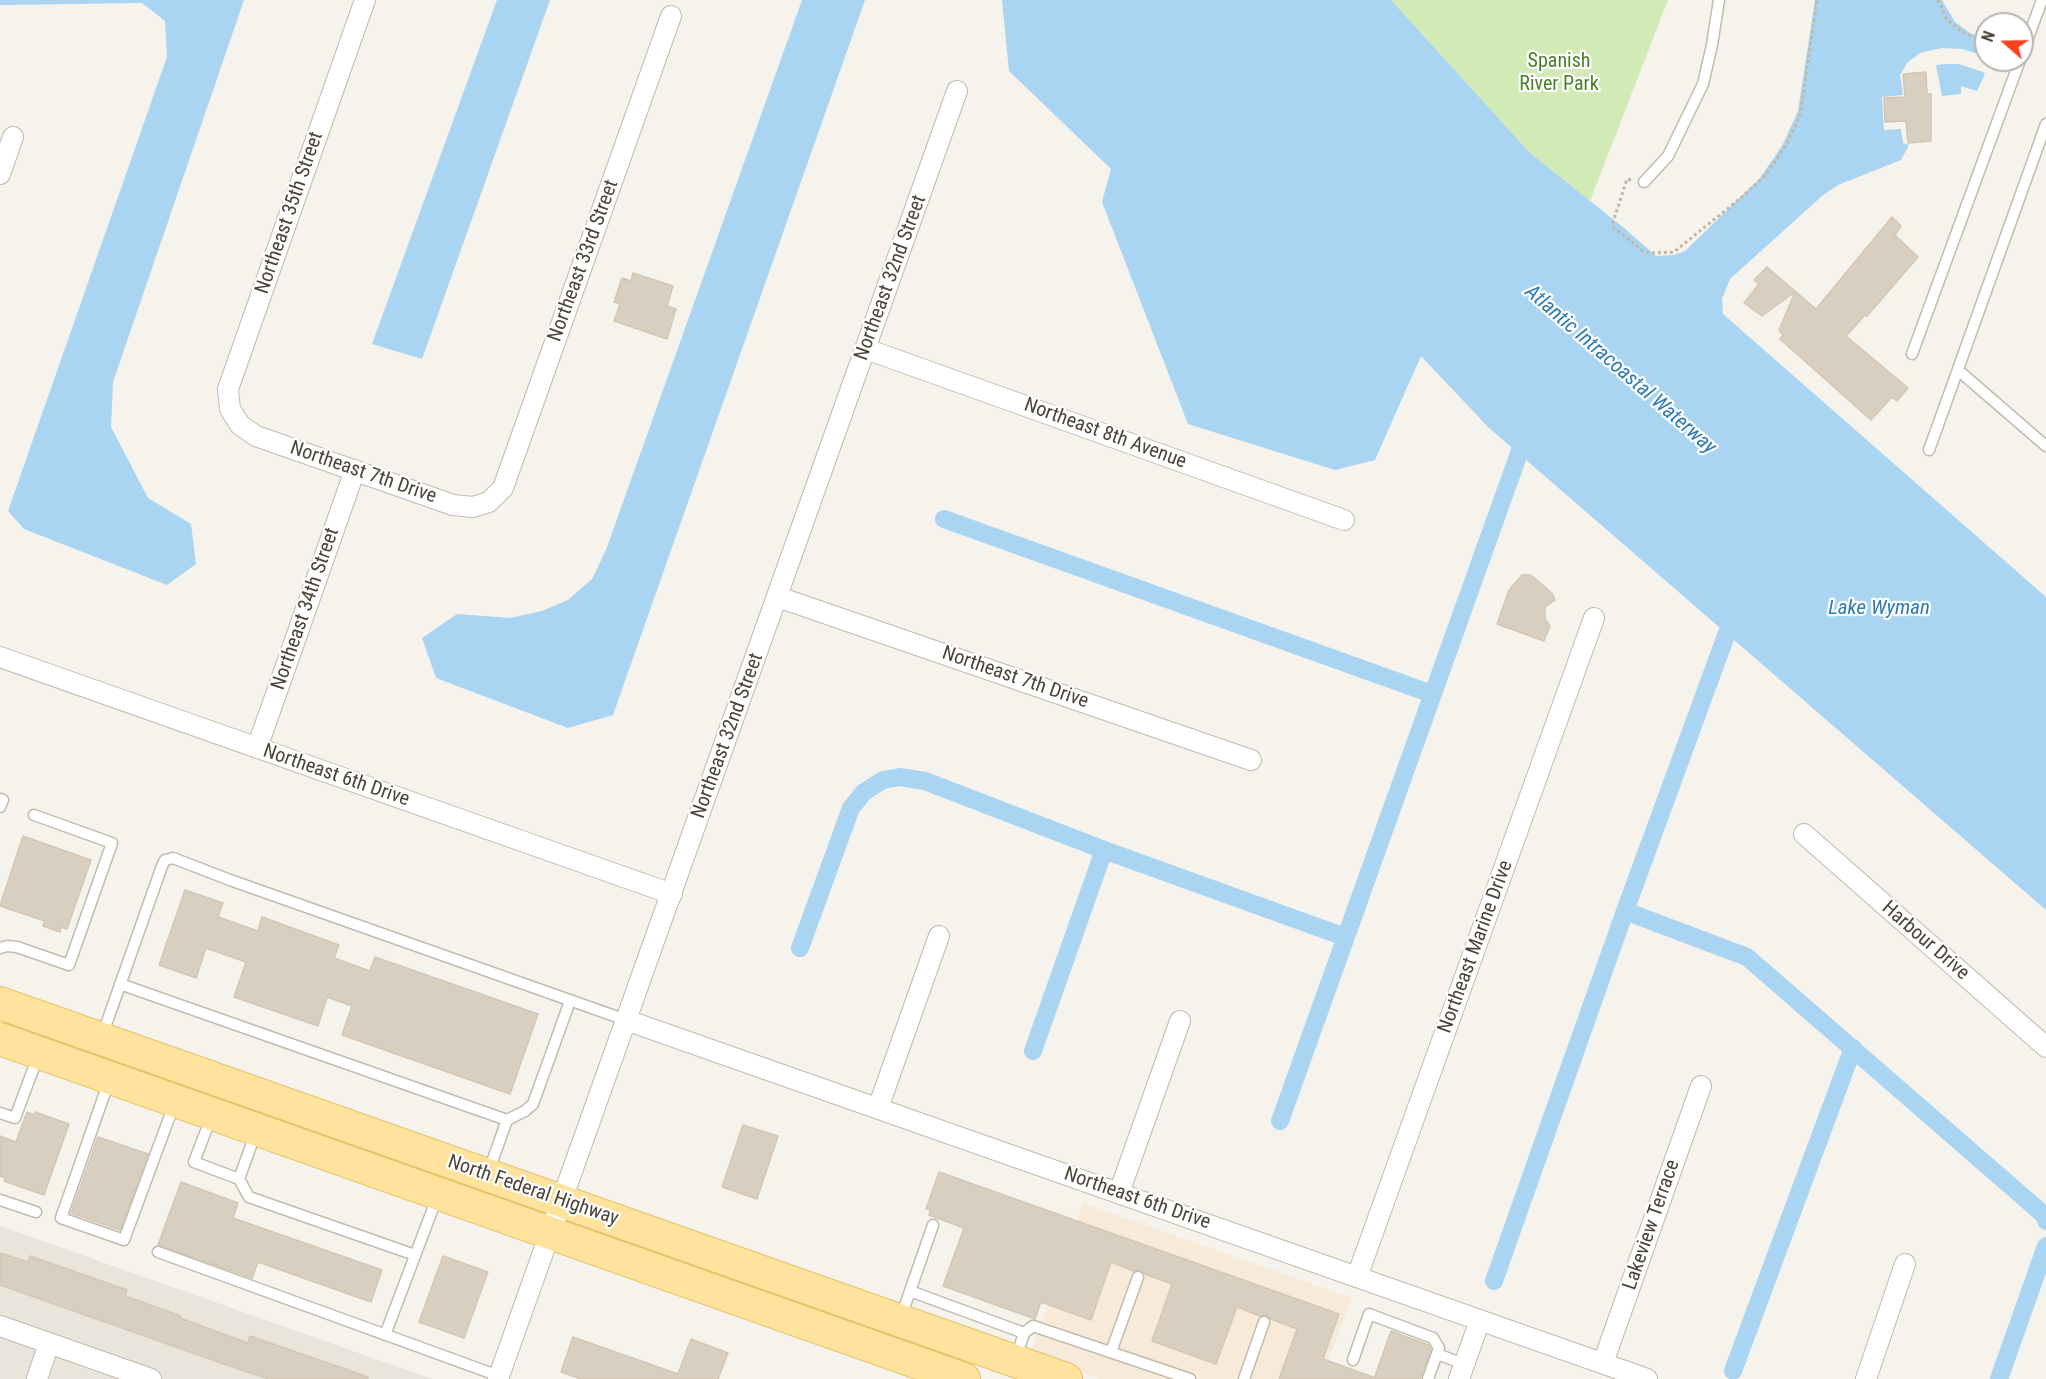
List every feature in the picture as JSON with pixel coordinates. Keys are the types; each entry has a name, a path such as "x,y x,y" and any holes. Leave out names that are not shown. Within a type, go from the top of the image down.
{"main road":[{"name":"North Federal Highway","path":"0,1003 900,1320 975,1330 1020,1347 1066,1379"},
{"name":"North Federal Highway","path":"0,1040 964,1379"}],"street":[{"name":"Northeast 35th Street","path":"240,425 230,408 228,389 365,0"},
{"name":"Northeast 33rd Street","path":"489,502 503,488 671,16"},
{"name":"Northeast 32nd Street","path":"498,1377 957,91"},
{"path":"0,174 13,137"},
{"name":"Northeast 8th Avenue","path":"866,349 1344,520"},
{"name":"Northeast 7th Drive","path":"240,425 256,436 453,505 472,507 489,502"},
{"name":"Northeast 34th Street","path":"257,748 355,470"},
{"name":"Northeast 7th Drive","path":"778,597 1251,760"},
{"name":"Northeast Marine Drive","path":"1357,1277 1594,618"},
{"name":"Northeast 6th Drive","path":"0,657 672,894"},
{"name":"Harbour Drive","path":"1804,834 2046,1047"},
{"path":"878,1108 939,936"},
{"name":"Northeast 6th Drive","path":"627,1020 1647,1379"},
{"path":"1119,1193 1180,1022"},
{"name":"Lakeview Terrace","path":"1603,1363 1701,1086"},
{"path":"1866,1379 1905,1264"},
{"path":"1461,1372 1480,1320"},
{"path":"0,1326 151,1379"},
{"path":"37,1379 50,1343"}],"lane":[{"path":"1644,182 1668,156 1703,84 1719,0"},
{"path":"2034,22 2042,0"},
{"path":"1912,354 2016,72"},
{"path":"1929,450 2046,124"},
{"path":"1958,369 2046,446"},
{"path":"0,799 3,800 0,807"},
{"path":"0,948 17,947 69,965 112,843 34,815"},
{"path":"101,1039 162,866 165,860 173,858 627,1020"},
{"path":"120,984 507,1120 525,1112 533,1104 570,1000"},
{"path":"0,1113 15,1118 39,1053"},
{"path":"110,1078 61,1218 71,1222 124,1240 175,1101"},
{"path":"212,1114 194,1162 239,1179 249,1197 415,1255"},
{"path":"487,1174 507,1120"},
{"path":"239,1179 257,1130"},
{"path":"385,1335 438,1194"},
{"path":"0,1200 36,1212"},
{"path":"900,1320 933,1225"},
{"path":"158,1252 498,1377"},
{"path":"1111,1352 1138,1276"},
{"path":"910,1291 975,1330"},
{"path":"1353,1360 1369,1314 1433,1338 1439,1348 1428,1379"},
{"path":"1244,1379 1264,1322"},
{"path":"1020,1347 1033,1326 1111,1352 1167,1375 1190,1379"},
{"path":"1437,1354 1461,1372"}],"path":[{"path":"1644,182 1628,179 1613,227 1643,251 1674,252 1766,175 1786,145 1800,116 1817,0"},
{"path":"1938,0 1947,20 1962,32 1974,37"}],"shaded area":[{"path":"1083,1203 1352,1298 1321,1379 1100,1379 1030,1354"},
{"path":"0,1226 3,1227 432,1379 0,1379"}],"green space":[{"name":"Spanish River Park","path":"1391,0 1668,0 1590,201 1530,153"}],"water":[{"path":"0,0 244,0 113,382 111,427 148,498 191,524 196,564 167,585 24,529 8,511 167,57 165,21 142,3 0,5"},
{"path":"497,0 550,0 422,359 372,344"},
{"path":"802,0 865,0 613,715 568,728 436,678 422,638 457,614 510,618 542,611 568,600 592,579 606,550"},
{"path":"1002,0 1391,0 1530,153 1656,256 1674,255 1685,251 1760,178 1782,146 1798,111 1815,0 1942,0 1955,22 1974,34 1974,53 1963,49 1942,48 1920,53 1907,63 1900,75 1903,95 1882,97 1884,130 1901,129 1903,143 1909,145 1901,160 1838,185 1822,196 1730,279 1722,299 1723,314 2046,597 2046,910 1488,427 1421,356 1375,460 1335,470 1188,424 1102,202 1111,169 1009,71"},
{"path":"1959,64 1974,69 1974,72 1985,74 1977,91 1961,86 1961,94 1942,96 1936,65"}],"building":[{"path":"1926,72 1927,94 1931,94 1931,141 1908,143 1906,121 1885,122 1884,98 1905,97 1903,74"},
{"path":"1892,217 1901,226 1895,235 1918,257 1867,316 1865,315 1846,336 1908,388 1897,401 1892,397 1871,420 1780,339 1783,335 1779,330 1795,292 1762,316 1744,303 1759,284 1754,280 1767,267 1816,309"},
{"path":"633,273 673,286 667,306 676,309 667,339 614,321 620,304 614,302 622,278 631,281"},
{"path":"1522,575 1531,575 1552,593 1555,600 1545,607 1545,619 1550,626 1544,641 1497,624 1509,590"},
{"path":"23,836 91,860 67,929 61,927 60,932 43,926 45,921 0,906"},
{"path":"185,890 223,903 218,917 258,931 262,917 339,945 334,958 370,971 375,957 538,1014 510,1094 342,1035 352,1006 327,997 318,1026 234,997 246,962 206,948 196,978 159,965"},
{"path":"27,1112 34,1115 35,1112 69,1124 44,1195 4,1181 5,1178 0,1176 0,1136 16,1142"},
{"path":"743,1125 778,1136 757,1199 722,1187"},
{"path":"98,1137 148,1154 120,1230 71,1213"},
{"path":"939,1172 1339,1314 1323,1359 1373,1377 1372,1379 1279,1379 1297,1329 1271,1319 1267,1315 1260,1316 1237,1307 1216,1364 1152,1341 1172,1284 1140,1270 1134,1271 1111,1262 1091,1320 1041,1302 1035,1319 943,1286 964,1228 929,1215 931,1210 926,1209"},
{"path":"181,1182 238,1203 233,1218 382,1270 371,1302 258,1262 252,1278 158,1245"},
{"path":"0,1253 28,1262 30,1256 127,1290 125,1296 248,1343 250,1336 368,1377 368,1379 268,1379 224,1364 0,1285"},
{"path":"443,1256 488,1272 464,1338 419,1322"},
{"path":"1391,1331 1429,1345 1431,1349 1420,1379 1374,1379"},
{"path":"573,1337 678,1374 691,1339 728,1353 718,1379 581,1379 561,1372"}],"waterway":[{"path":"1280,1121 1527,431"},
{"path":"944,519 1432,694"},
{"path":"1494,1281 1625,911 1735,611"},
{"path":"800,948 851,808 864,792 883,780 900,777 925,781 1104,850 1345,937"},
{"path":"1033,1051 1104,850"},
{"path":"1625,911 1747,957 2044,1215 2046,1221"},
{"path":"1733,1371 1853,1048"},
{"path":"1999,1379 2046,1246"}],"water label":[{"name":"Atlantic Intracoastal Waterway","path":"1620,370"},
{"name":"Lake Wyman","path":"1879,609"}]}
